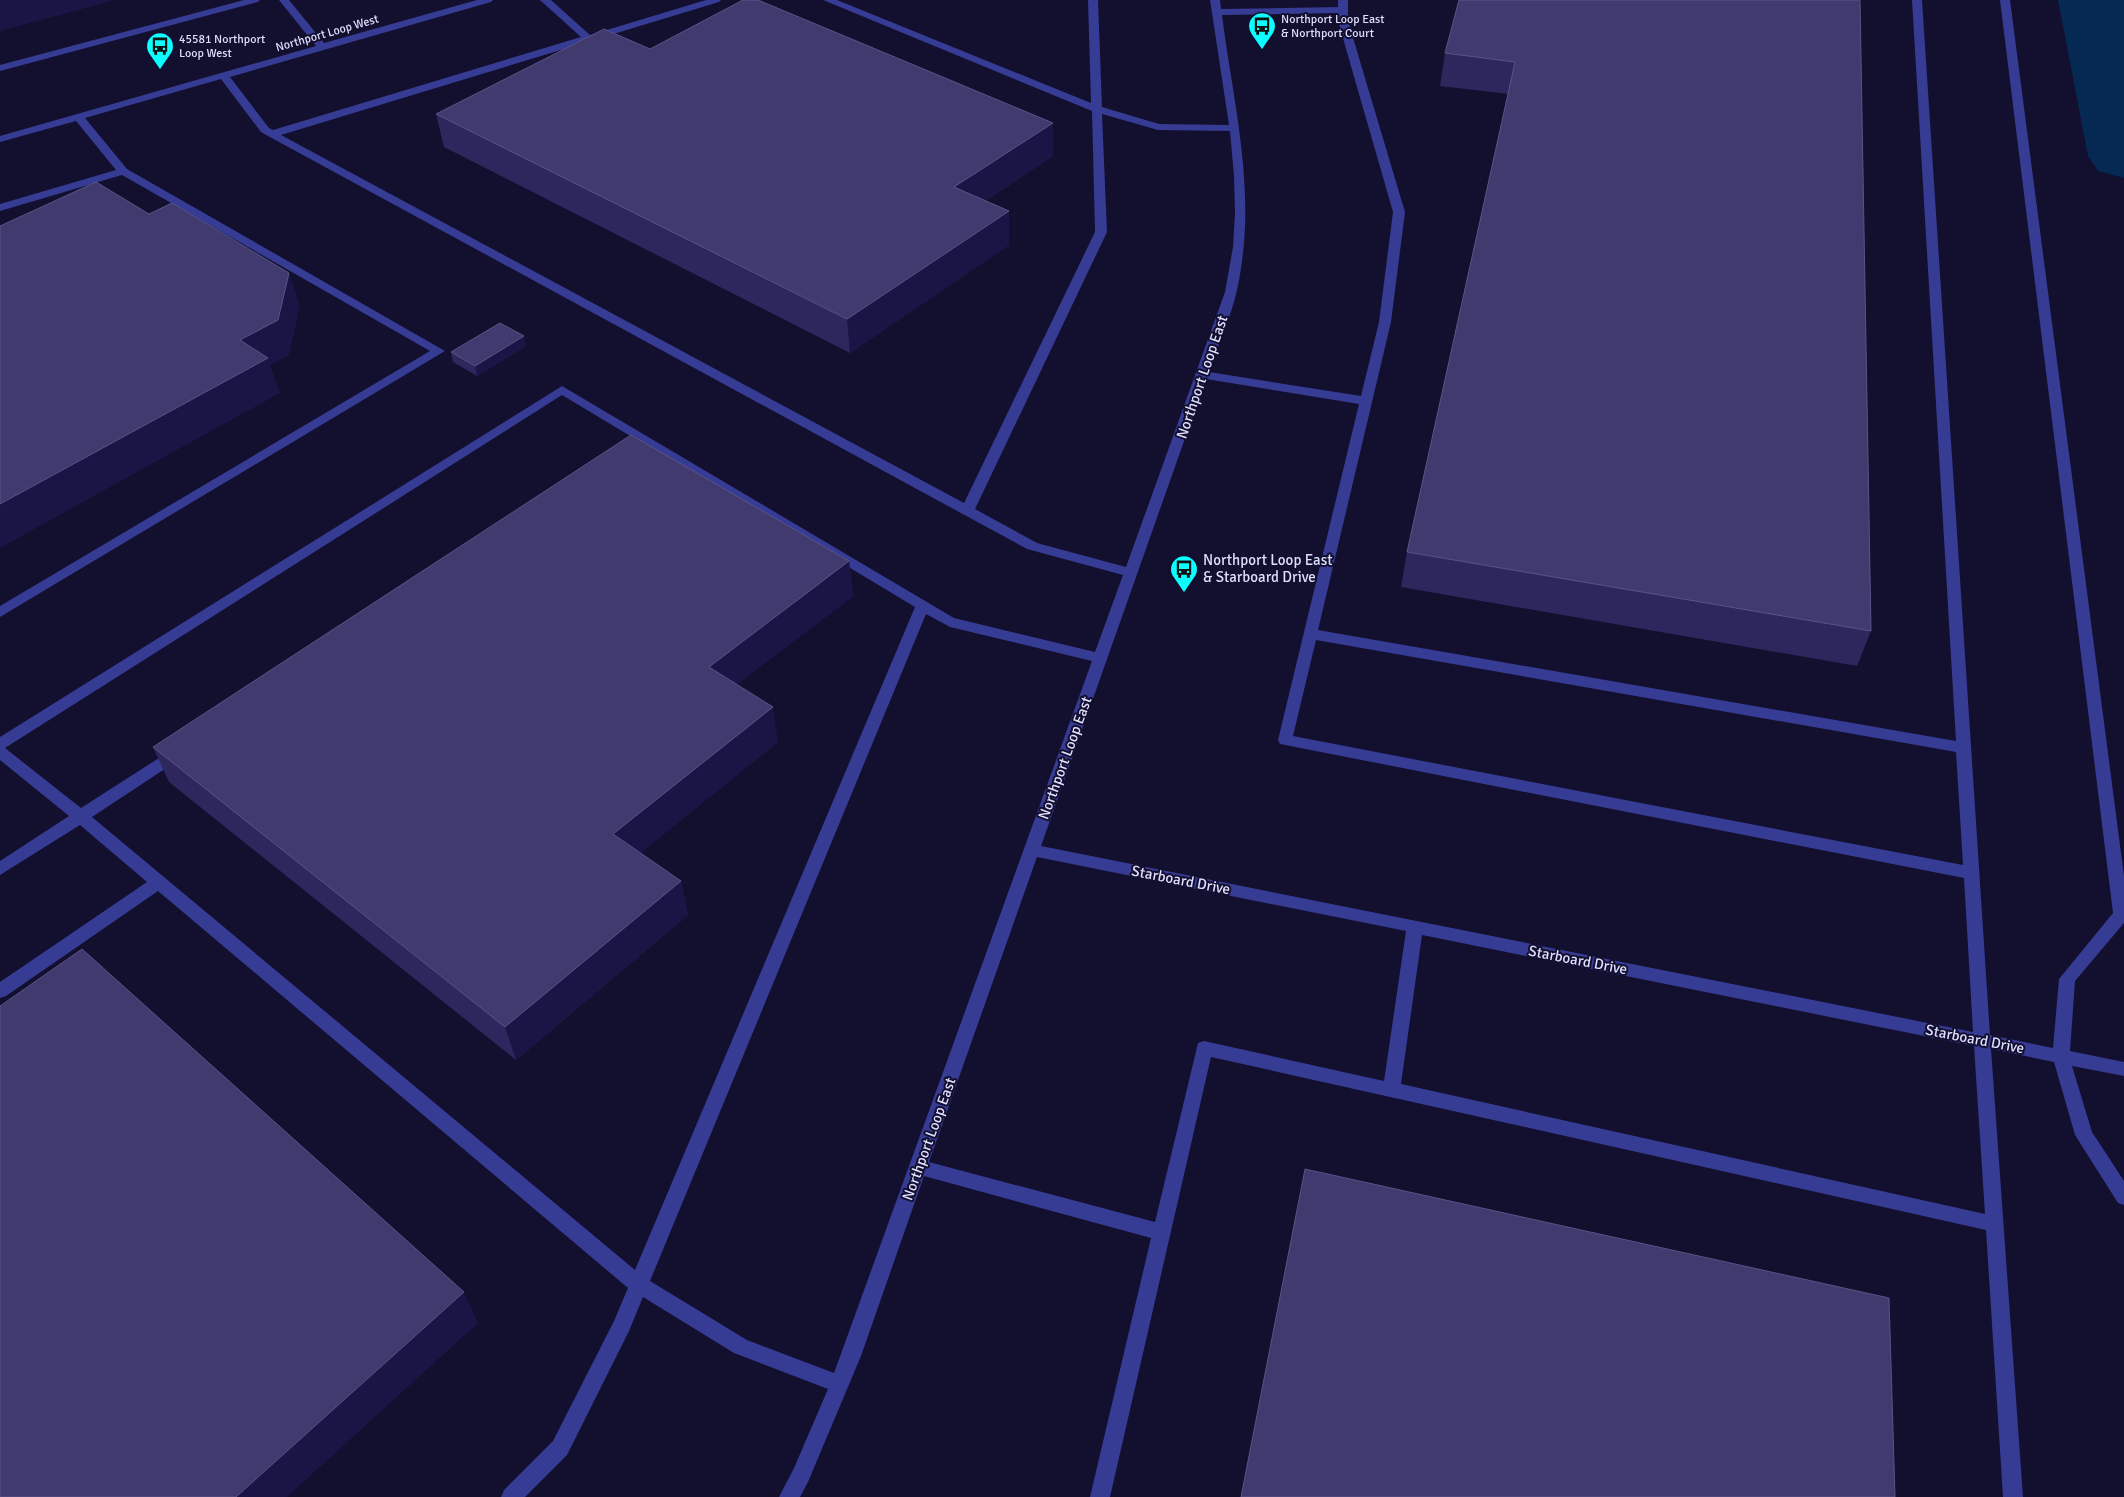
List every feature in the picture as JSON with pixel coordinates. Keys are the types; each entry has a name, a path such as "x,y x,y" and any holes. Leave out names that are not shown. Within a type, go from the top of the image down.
{"street":[{"path":"0,68 255,0"},
{"path":"284,0 322,47"},
{"name":"Northport Loop West","path":"0,139 488,0"},
{"path":"546,0 588,38"},
{"path":"272,134 716,0"},
{"path":"828,0 1097,109 1158,127 1233,128"},
{"path":"967,511 1100,232 1093,0"},
{"path":"1917,0 1971,873 2013,1497"},
{"path":"2005,0 2121,915 2066,980 2061,1056 2084,1135 2124,1197"},
{"path":"1215,6 1343,5 1343,21 1399,212 1385,322 1285,740 1971,873"},
{"name":"Northport Loop East","path":"789,1497 801,1476 840,1384 1232,292 1240,244 1241,200 1233,128 1215,6"},
{"path":"223,75 265,130 272,134 1032,546 1132,573"},
{"path":"0,612 439,351 123,171 78,116"},
{"path":"0,208 123,171"},
{"path":"1203,375 1367,401"},
{"path":"0,744 562,390 950,622 1101,658"},
{"path":"632,453 649,442"},
{"path":"511,1497 560,1448 622,1325 922,606"},
{"path":"1311,634 1963,748"},
{"path":"0,869 188,746"},
{"path":"0,752 80,816 639,1285 741,1347 840,1384"},
{"name":"Starboard Drive","path":"1032,850 2124,1069"},
{"path":"0,991 159,882"},
{"path":"1391,1090 1416,928"},
{"path":"1100,1497 1204,1048 1994,1224"},
{"path":"919,1167 1161,1232"}],"building":[{"path":"743,0 758,0 1053,123 954,187 1009,211 847,319 436,114 604,29 650,49"},
{"path":"1459,0 1860,0 1871,631 1407,552 1515,62 1445,53"},
{"path":"96,182 149,214 172,203 289,273 278,320 240,340 268,358 0,504 0,226"},
{"path":"500,323 524,336 475,366 451,352"},
{"path":"631,435 849,561 709,667 773,707 613,834 681,881 505,1027 153,747"},
{"path":"82,949 464,1292 236,1497 0,1497 0,1006"},
{"path":"1305,1169 1889,1298 1895,1497 1241,1497"}],"waterway":[{"path":"2091,0 2124,156"}],"place":[{"name":"Northport Loop East & Northport Court","path":"1262,50"},
{"name":"45581 Northport Loop West","path":"160,70"},
{"name":"Northport Loop East & Starboard Drive","path":"1184,593"}]}
